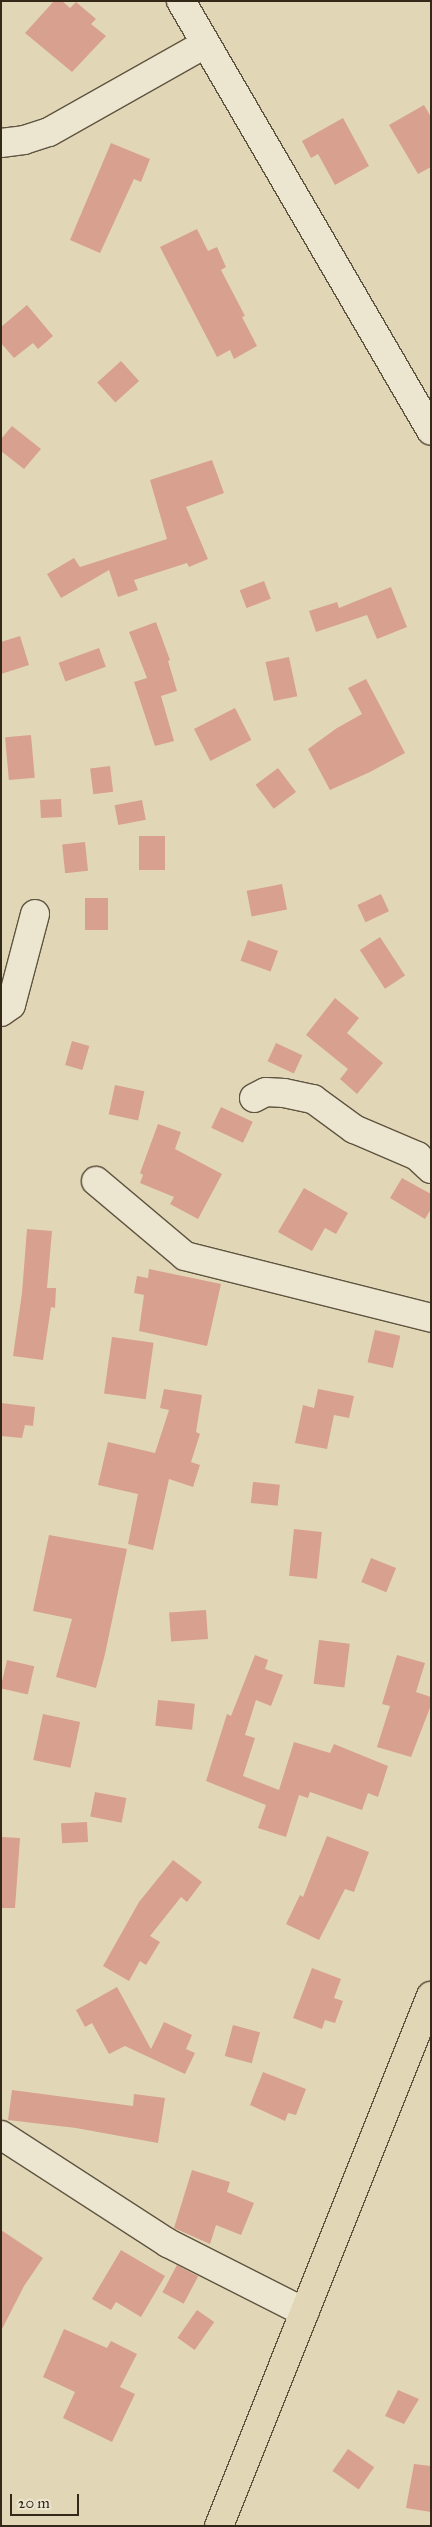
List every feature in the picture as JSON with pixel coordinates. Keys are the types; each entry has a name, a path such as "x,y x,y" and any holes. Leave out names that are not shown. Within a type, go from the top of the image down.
{"main road":[{"path":"219,2526 431,1996"}],"street":[{"path":"181,1 431,430"},
{"path":"1,143 24,140 49,132 205,44"},
{"path":"1,1012 10,1005 36,914"},
{"path":"254,1098 266,1092 284,1093 313,1099 354,1129 417,1156 431,1169"},
{"path":"96,1181 185,1256 431,1318"},
{"path":"1,2135 168,2243 304,2312"}],"building":[{"path":"54,1 62,1 70,8 76,2 96,19 91,24 106,36 72,72 25,33"},
{"path":"424,105 431,117 431,167 418,174 389,125"},
{"path":"343,118 369,166 335,185 318,154 311,158 302,141"},
{"path":"111,143 150,159 141,182 134,179 100,253 70,240"},
{"path":"197,229 208,251 217,247 226,267 221,270 245,316 242,317 257,346 234,359 230,350 217,357 160,247"},
{"path":"27,305 53,336 38,349 33,343 14,358 1,343 1,327"},
{"path":"121,361 139,381 115,402 97,382"},
{"path":"12,426 41,449 24,469 1,451 1,439"},
{"path":"212,460 224,493 186,507 208,559 189,567 187,563 134,580 138,590 118,597 109,570 61,598 47,574 74,558 80,567 167,539 150,480"},
{"path":"264,581 271,599 247,608 240,590"},
{"path":"391,587 407,627 377,639 367,615 316,632 309,611 337,602 339,608"},
{"path":"156,622 170,660 168,661 177,691 161,696 174,741 155,746 134,682 147,678 129,632"},
{"path":"20,636 29,665 1,674 1,642"},
{"path":"99,648 106,667 65,682 59,663"},
{"path":"289,657 297,696 274,701 266,662"},
{"path":"366,679 405,753 370,772 330,790 308,749 337,728 362,714 348,688"},
{"path":"235,708 251,740 210,761 194,729"},
{"path":"31,735 35,778 9,780 5,737"},
{"path":"110,766 113,792 93,794 90,768"},
{"path":"278,768 296,792 274,809 256,785"},
{"path":"61,799 62,817 41,818 40,800"},
{"path":"142,800 146,820 118,825 115,805"},
{"path":"139,836 165,836 165,870 139,870"},
{"path":"85,842 88,871 65,873 62,844"},
{"path":"282,884 287,910 252,916 247,891"},
{"path":"381,894 389,911 365,922 357,905"},
{"path":"85,898 108,898 108,930 85,930"},
{"path":"380,937 405,976 385,989 360,950"},
{"path":"248,940 278,951 271,972 240,961"},
{"path":"335,998 359,1018 347,1033 383,1063 357,1094 340,1079 348,1069 306,1035"},
{"path":"72,1041 89,1046 82,1070 65,1065"},
{"path":"276,1043 302,1055 294,1073 268,1061"},
{"path":"115,1085 144,1091 138,1121 109,1114"},
{"path":"221,1107 253,1122 243,1143 211,1128"},
{"path":"158,1124 181,1132 175,1149 222,1174 198,1219 170,1204 174,1197 140,1183 143,1175 140,1173"},
{"path":"402,1178 431,1194 431,1209 425,1219 390,1198"},
{"path":"304,1188 348,1213 336,1234 325,1228 312,1251 278,1232"},
{"path":"27,1229 52,1231 47,1288 56,1288 55,1308 51,1307 43,1360 13,1356 22,1293"},
{"path":"149,1269 221,1284 207,1346 139,1331 144,1295 134,1293 137,1276 148,1278"},
{"path":"375,1330 400,1336 393,1368 368,1362"},
{"path":"112,1337 154,1343 146,1399 104,1393"},
{"path":"164,1389 202,1395 196,1432 200,1434 191,1462 200,1465 193,1487 169,1479 153,1550 128,1544 138,1494 98,1485 108,1442 155,1453 169,1410 160,1408"},
{"path":"318,1389 354,1396 349,1418 334,1415 327,1449 295,1443 303,1405 314,1408"},
{"path":"1,1403 35,1407 33,1426 25,1425 22,1438 1,1436"},
{"path":"253,1482 280,1485 278,1506 251,1503"},
{"path":"294,1529 322,1532 317,1579 289,1576"},
{"path":"49,1535 127,1549 96,1688 56,1677 72,1619 33,1611"},
{"path":"371,1558 396,1568 386,1592 361,1582"},
{"path":"206,1610 208,1639 171,1642 169,1613"},
{"path":"319,1640 350,1644 344,1687 314,1684"},
{"path":"255,1655 268,1660 265,1669 283,1675 271,1706 256,1700 245,1735 255,1738 243,1776 279,1790 294,1742 330,1753 334,1744 388,1766 378,1797 368,1793 362,1810 310,1792 308,1798 299,1795 286,1837 258,1828 266,1805 206,1781 227,1714 231,1716"},
{"path":"397,1655 425,1663 416,1692 431,1697 431,1705 411,1757 377,1747 390,1706 382,1704"},
{"path":"7,1660 34,1666 28,1695 1,1688"},
{"path":"158,1700 195,1704 192,1730 155,1726"},
{"path":"43,1714 80,1722 70,1768 33,1760"},
{"path":"95,1792 126,1798 122,1823 90,1817"},
{"path":"87,1822 88,1842 62,1843 61,1823"},
{"path":"327,1836 369,1852 354,1892 345,1889 319,1940 286,1924 300,1895 303,1897"},
{"path":"1,1837 20,1838 15,1908 1,1908"},
{"path":"173,1860 202,1882 187,1902 181,1897 150,1936 160,1942 146,1965 140,1961 129,1981 103,1966 139,1902"},
{"path":"312,1968 341,1979 334,1998 343,2001 335,2023 325,2020 322,2029 293,2018"},
{"path":"117,1987 151,2049 164,2022 192,2035 186,2049 195,2053 185,2074 125,2046 109,2054 92,2023 85,2027 76,2010"},
{"path":"233,2025 260,2032 252,2063 225,2056"},
{"path":"263,2072 306,2089 296,2115 288,2113 285,2121 250,2105"},
{"path":"12,2090 133,2106 134,2094 165,2098 158,2143 76,2128 8,2120"},
{"path":"192,2170 230,2182 227,2192 254,2203 241,2235 216,2225 210,2244 174,2228"},
{"path":"1,2230 43,2258 24,2286 1,2331"},
{"path":"121,2250 165,2276 141,2317 116,2302 111,2310 92,2299"},
{"path":"177,2265 198,2276 184,2304 162,2292"},
{"path":"197,2310 214,2322 195,2350 177,2338"},
{"path":"64,2329 107,2348 111,2341 137,2354 120,2387 135,2394 112,2442 63,2418 75,2392 43,2377"},
{"path":"398,2390 419,2399 404,2424 385,2416"},
{"path":"348,2449 374,2467 359,2489 333,2471"},
{"path":"414,2464 431,2466 431,2512 406,2508"}]}
